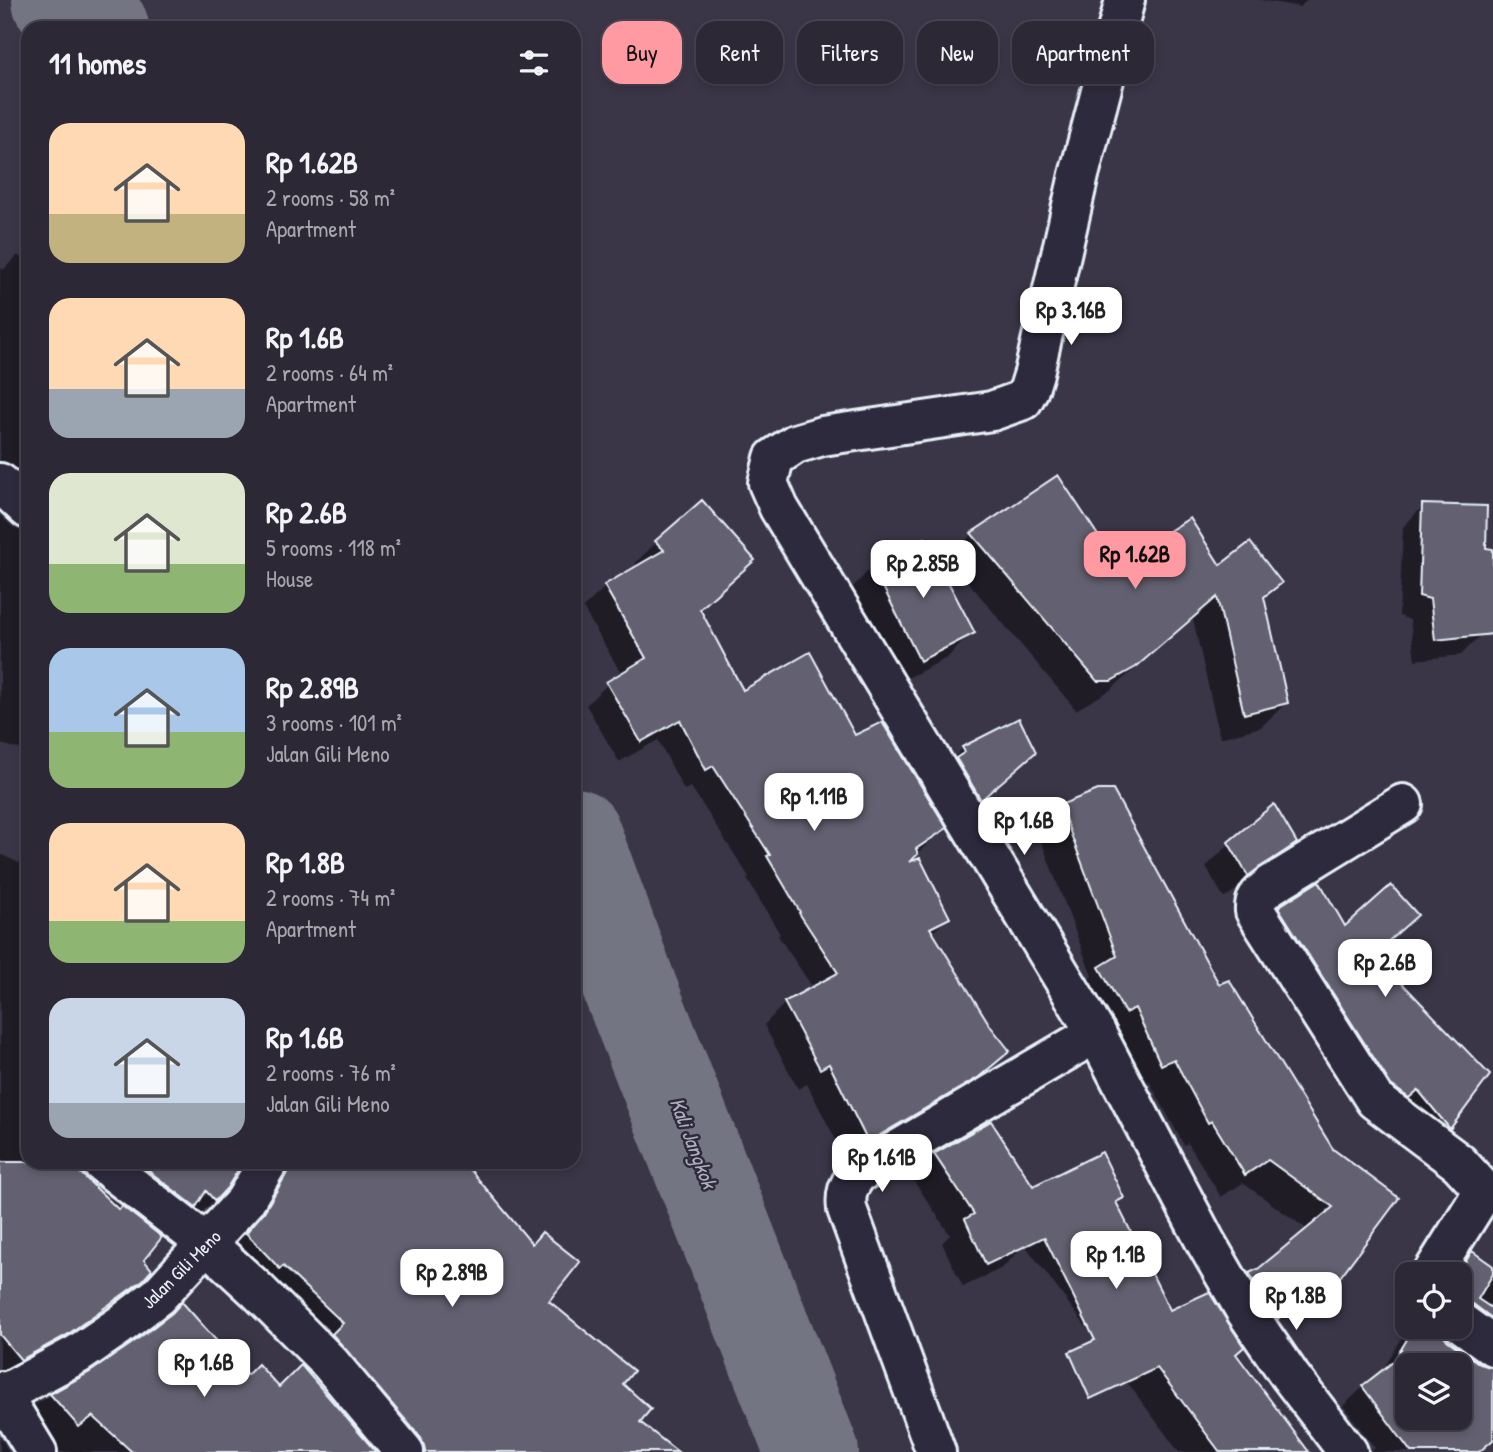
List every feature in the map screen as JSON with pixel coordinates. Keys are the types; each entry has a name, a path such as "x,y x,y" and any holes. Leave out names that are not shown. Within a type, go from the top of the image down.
{"street":[{"path":"1125,0 1079,175 1030,389 1023,400 992,411 822,436 795,444 774,458 768,483 779,508 1096,1033 1205,1241 1245,1310 1290,1376 1348,1452"},
{"path":"0,482 21,502"},
{"path":"1402,804 1271,885 1258,895 1254,902 1255,911 1375,1100 1459,1163 1480,1186 1480,1197 1439,1262"},
{"path":"936,1452 845,1195 857,1174 1096,1033"},
{"path":"110,1169 207,1244 330,1363 404,1452"},
{"name":"Jalan Gili Meno","path":"1,1394 78,1354 158,1296 245,1201 264,1169"},
{"path":"1472,1331 1493,1346"},
{"path":"1,1394 37,1452"}],"building":[{"path":"1058,475 1117,564 1190,518 1220,565 1250,542 1282,583 1264,597 1288,703 1244,714 1217,597 1136,667 1111,681 1097,681 971,533"},
{"path":"702,500 755,560 700,609 743,690 810,652 855,735 882,722 947,828 916,849 918,854 909,862 920,858 950,918 930,928 991,1027 1010,1051 979,1077 868,1142 829,1064 820,1069 784,1002 838,973 799,913 767,856 770,855 713,766 706,770 680,720 641,742 606,682 646,658 604,585 664,550 655,541"},
{"path":"1422,504 1487,506 1486,548 1493,549 1493,634 1435,640 1430,599 1419,596"},
{"path":"925,538 975,633 920,661 872,565"},
{"path":"1019,718 1036,752 981,800 956,758 965,752 962,747"},
{"path":"1098,790 1113,790 1219,984 1229,980 1333,1149 1399,1198 1326,1296 1317,1287 1278,1319 1249,1273 1258,1269 1333,1207 1268,1160 1245,1175 1212,1121 1208,1123 1174,1059 1161,1065 1135,1008 1125,1013 1099,967 1117,956 1060,805"},
{"path":"1274,804 1297,843 1248,876 1228,842"},
{"path":"1319,881 1345,926 1391,885 1418,915 1374,954 1490,1075 1450,1129 1418,1090 1409,1098 1391,1085 1278,907"},
{"path":"991,1121 1033,1186 1102,1152 1124,1198 1116,1202 1170,1310 1209,1292 1244,1347 1236,1354 1309,1452 1220,1452 1157,1368 1090,1399 1069,1352 1095,1340 1044,1237 986,1265 965,1219 974,1214 934,1154"},
{"path":"0,1162 21,1162 21,1169 76,1169 119,1210 122,1206 162,1237 144,1260 152,1270 143,1280 67,1335 21,1360 0,1335"},
{"path":"146,1169 239,1169 215,1201 206,1191 196,1207"},
{"path":"288,1169 470,1169 532,1244 542,1232 580,1262 549,1301 634,1371 623,1384 651,1409 640,1422 678,1452 425,1452 421,1438 332,1334 343,1323 283,1266 280,1269 246,1233 264,1212"},
{"path":"1472,1251 1493,1266 1493,1274 1478,1299 1493,1309 1493,1319 1472,1304 1472,1262 1465,1262"},
{"path":"182,1302 247,1375 258,1364 279,1387 301,1365 376,1452 132,1452 93,1416 79,1427 50,1394 90,1372 131,1344 172,1313"},
{"path":"1407,1339 1447,1340 1465,1353 1399,1353"},
{"path":"1472,1358 1480,1364 1493,1367 1493,1440 1479,1452 1411,1452 1362,1386 1395,1359 1395,1430 1472,1430"}],"waterway":[{"name":"Kali Jangkok","path":"59,0 91,21"},
{"name":"Kali Jangkok","path":"581,854 631,991 812,1452"}]}
